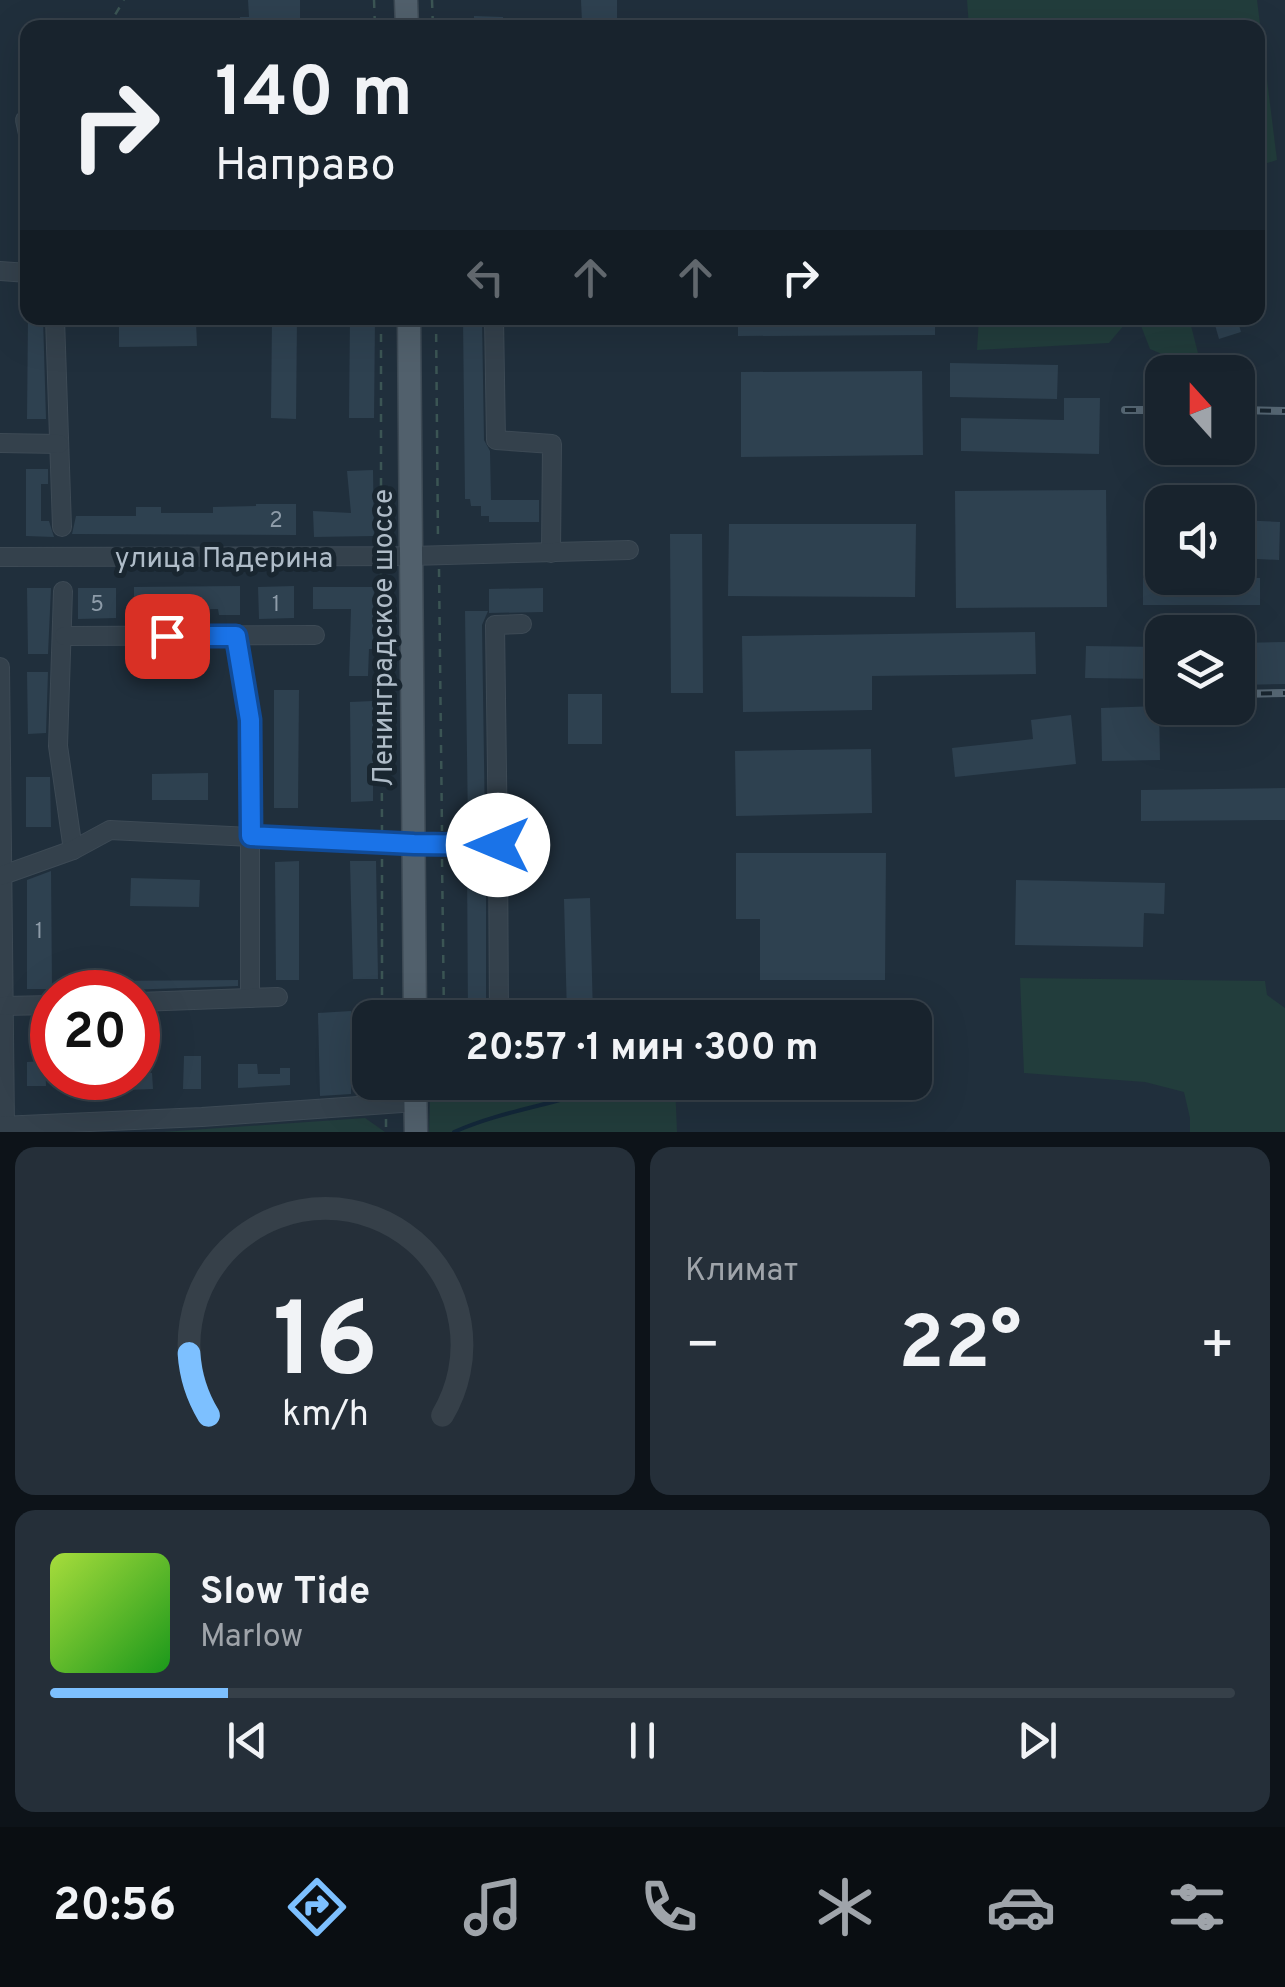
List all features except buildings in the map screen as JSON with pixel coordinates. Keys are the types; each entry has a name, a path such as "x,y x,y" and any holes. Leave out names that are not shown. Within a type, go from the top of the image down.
{"main road":[{"name":"Ленинградское шоссе","path":"409,325 415,1000"},
{"path":"415,1100 416,1132"}],"street":[{"path":"56,325 62,527"},
{"path":"494,325 496,440 552,444 551,552"},
{"path":"0,443 59,444"},
{"name":"улица Падерина","path":"0,557 438,556 629,550"},
{"path":"63,591 58,746 73,850"},
{"path":"499,1000 495,624 522,624"},
{"path":"64,636 315,636"},
{"path":"236,636 250,720 250,998"},
{"path":"0,667 2,1126 202,1117 352,1099"},
{"path":"1,875 73,850 110,830 498,845"},
{"path":"160,1001 278,997"},
{"path":"4,1006 30,1005"}],"path":[{"path":"381,325 382,1000"},
{"path":"436,325 444,1000"}],"green space":[{"path":"967,0 1257,0 1260,20 968,20"},
{"path":"1265,64 1277,160 1265,164"},
{"path":"979,325 1124,325 1109,343 977,350"},
{"path":"1141,325 1191,325 1198,355 1164,355 1150,349"},
{"path":"1020,978 1265,981 1267,995 1285,1008 1285,1132 1190,1132 1184,1092 1145,1082 1024,1073"},
{"path":"430,1100 676,1100 677,1132 429,1132"},
{"path":"365,1118 385,1132 162,1132"}],"waterway":[{"path":"454,1132 558,1100"}],"railway":[{"path":"1125,410 1145,410"},
{"path":"1255,410 1285,411"},
{"path":"1255,694 1285,693"}],"route":[{"path":"167,636 236,636 250,720 251,836 498,845"}]}
